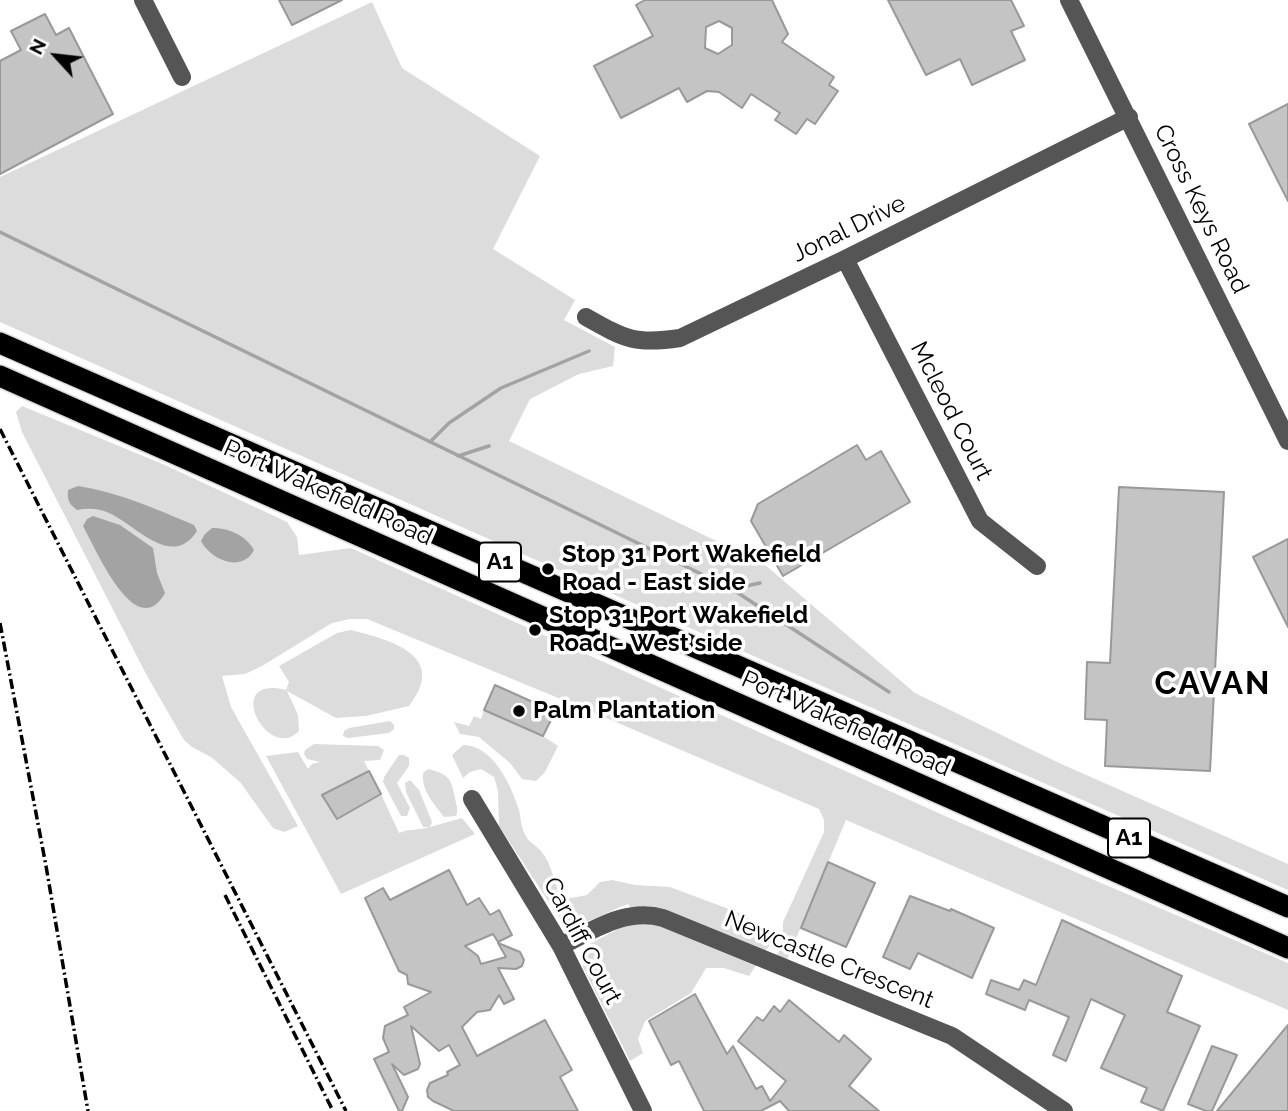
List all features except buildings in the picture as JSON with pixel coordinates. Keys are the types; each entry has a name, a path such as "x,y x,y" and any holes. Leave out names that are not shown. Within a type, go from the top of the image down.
{"highway":[{"name":"Port Wakefield Road","path":"0,343 1288,907"},
{"name":"Port Wakefield Road","path":"0,376 1288,948"}],"street":[{"path":"142,0 182,78"},
{"name":"Cross Keys Road","path":"1069,0 1288,441"},
{"name":"Jonal Drive","path":"586,317 621,337 650,343 680,338 1129,117"},
{"name":"Mcleod Court","path":"845,259 980,521 1037,566"},
{"name":"Cardiff Court","path":"472,799 561,946 643,1111"},
{"name":"Newcastle Crescent","path":"561,946 608,923 632,915 663,918 952,1036 1064,1111"}],"shaded area":[{"path":"372,2 402,68 540,156 493,249 575,300 564,320 615,347 613,366 579,374 530,399 509,441 764,564 915,693 1059,763 1288,864 1288,890 0,322 0,177"},
{"path":"22,406 165,465 287,522 297,537 299,555 351,548 954,820 1288,963 1288,1010 846,820 784,967 774,963 783,942 783,922 824,832 824,820 819,809 367,619 332,623 262,666 245,674 222,676 231,707 298,826 284,832 273,828 240,782 211,757 184,740 146,674 22,432 16,412"},
{"path":"78,486 137,502 194,525 197,531 187,542 165,546 105,511 77,510 69,502 68,490"},
{"path":"93,516 120,525 153,548 157,573 165,593 154,606 142,607 129,600 118,587 83,526 87,519"},
{"path":"212,528 236,533 254,550 240,562 220,559 201,541"},
{"path":"351,630 397,645 419,662 422,674 420,689 409,706 366,716 336,718 287,691 298,715 299,731 287,738 275,736 264,728 256,717 253,705 256,694 267,689 286,690 289,682 279,666 337,633"},
{"path":"484,710 543,736 558,746 545,772 536,781 522,779 510,763 479,737 460,734 454,722 469,726 474,716 481,719"},
{"path":"390,721 394,729 389,733 348,738 343,736 344,731 349,728"},
{"path":"314,744 378,746 384,750 380,760 364,761 369,771 323,795 337,819 381,794 399,833 429,827 423,827 406,792 405,783 410,780 419,790 432,822 430,827 462,818 475,834 341,894 266,756 298,752 308,769 312,764 320,762 307,759 304,754 305,750"},
{"path":"463,745 483,752 492,759 506,778 516,800 524,833 545,856 560,895 571,898 587,895 600,882 612,880 635,885 670,887 742,914 768,931 769,946 749,976 724,968 706,968 691,993 645,1021 638,1039 643,1053 630,1061 583,967 584,952 590,944 633,921 629,904 585,922 568,921 558,916 499,826 498,791 494,777 481,769 470,772 463,778 452,755"},
{"path":"399,755 409,758 409,766 397,783 410,808 407,816 401,816 383,782"},
{"path":"428,769 445,775 450,781 457,807 456,816 444,817 429,796 423,779 423,773"}],"waterway":[{"path":"0,232 732,589 889,692"},
{"path":"430,442 449,423 501,388 589,351"},
{"path":"458,456 489,446"},
{"path":"732,589 760,583"}],"railway":[{"path":"0,429 346,1111"},
{"path":"0,623 46,866 88,1111"},
{"path":"225,895 333,1111"}],"place":[{"name":"Stop 31 Port Wakefield Road - East side","path":"548,569"},
{"name":"Stop 31 Port Wakefield Road - West side","path":"535,630"},
{"name":"Palm Plantation","path":"519,711"}],"district":[{"name":"CAVAN","path":"1213,684"}]}
